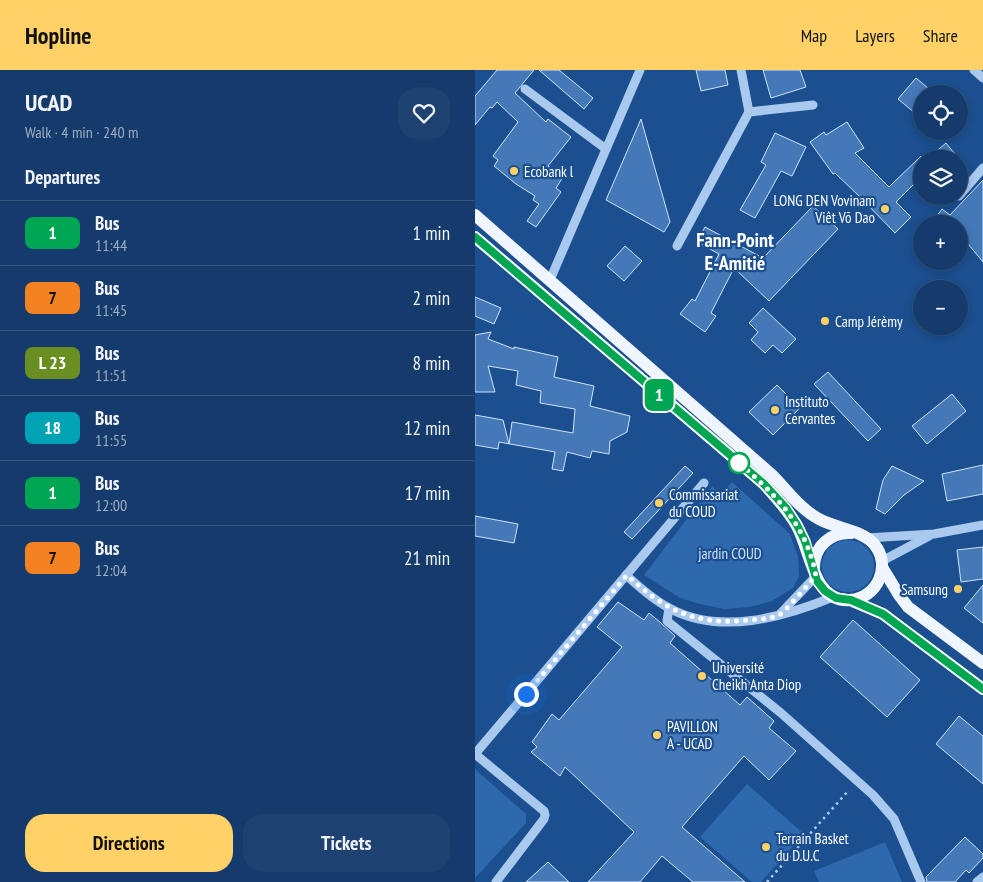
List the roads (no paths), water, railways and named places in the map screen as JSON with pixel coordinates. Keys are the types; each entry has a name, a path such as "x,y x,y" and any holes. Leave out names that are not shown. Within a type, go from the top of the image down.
{"main road":[{"path":"475,214 773,474 809,513 866,538 875,545 882,564 908,607 983,663"},
{"path":"475,237 764,484 786,508 797,525 805,541 821,587 833,597 851,600 883,614 983,689"},
{"path":"815,573 815,557 818,550 827,540 837,534 853,533"},
{"path":"851,600 863,596 879,582 882,564"}],"street":[{"path":"550,280 640,70"},
{"path":"677,246 749,112 741,70"},
{"path":"974,70 983,78"},
{"path":"525,89 606,149"},
{"path":"749,112 813,104"},
{"path":"968,185 983,168"},
{"path":"496,882 544,819 545,815 544,811 475,754 704,483"},
{"path":"866,538 934,534 983,525"},
{"path":"882,564 934,534"},
{"path":"779,615 815,573"},
{"path":"627,575 637,585 669,608 689,616 718,621 739,621 779,615 811,606 833,597"},
{"path":"669,608 667,620 781,713 873,795 894,819 921,882"},
{"path":"977,882 983,877"}],"place":[{"name":"Ecobank l","path":"514,171"},
{"name":"LONG DEN Vovinam Viêt Võ Dao","path":"885,209"},
{"name":"Camp Jérèmy","path":"825,321"},
{"name":"Instituto Cervantes","path":"775,410"},
{"name":"Commissariat du COUD","path":"659,503"},
{"name":"Samsung","path":"958,589"},
{"name":"Université Cheikh Anta Diop","path":"702,676"},
{"name":"PAVILLON A - UCAD","path":"657,735"},
{"name":"Terrain Basket du D.U.C","path":"766,847"}],"district":[{"name":"Fann-Point E-Amitié","path":"735,252"}],"park label":[{"name":"jardin COUD","path":"730,553"}]}
